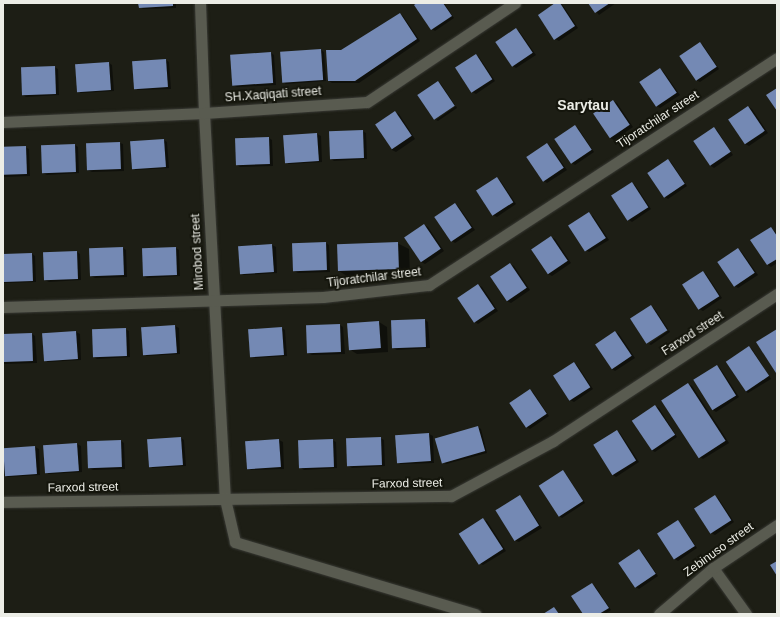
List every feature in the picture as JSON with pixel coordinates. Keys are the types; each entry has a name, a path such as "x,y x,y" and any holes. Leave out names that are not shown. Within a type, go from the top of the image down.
{"street":[{"name":"Mirobod street","path":"200,3 204,112 225,499 235,542 474,614"},
{"name":"SH.Xaqiqati street","path":"3,122 367,102 515,3"},
{"name":"Tijoratchilar street","path":"3,307 214,302 323,297 429,285 777,58"},
{"name":"Farxod street","path":"3,502 451,496 553,441 777,294"},
{"name":"Zebinuso street","path":"659,614 713,568 777,525"},
{"path":"713,568 746,614"}],"building":[{"path":"138,3 173,3 173,6 139,8"},
{"path":"417,3 443,3 452,16 431,30 414,5"},
{"path":"555,3 560,3 575,26 554,40 538,15"},
{"path":"588,3 610,3 595,13"},
{"path":"400,13 417,39 355,81 328,81 326,50 341,50"},
{"path":"516,28 533,53 512,67 495,42"},
{"path":"700,42 717,67 696,81 679,56"},
{"path":"321,49 323,80 282,83 280,52"},
{"path":"271,52 273,83 232,86 230,55"},
{"path":"476,54 492,79 471,93 455,68"},
{"path":"166,59 168,87 134,89 132,61"},
{"path":"109,62 111,90 77,92 75,64"},
{"path":"55,66 56,94 22,95 21,67"},
{"path":"660,68 677,93 656,107 639,82"},
{"path":"438,81 455,106 434,120 417,95"},
{"path":"777,88 777,111 766,95"},
{"path":"613,100 630,125 610,138 593,113"},
{"path":"748,106 765,131 745,144 728,119"},
{"path":"395,111 412,136 392,149 375,124"},
{"path":"575,125 592,150 571,164 554,139"},
{"path":"714,127 731,152 710,166 693,141"},
{"path":"363,130 364,158 330,159 329,131"},
{"path":"317,133 319,161 285,163 283,135"},
{"path":"269,137 270,164 236,165 235,138"},
{"path":"164,139 166,167 132,169 130,141"},
{"path":"120,142 121,169 87,170 86,143"},
{"path":"547,143 564,168 543,182 526,157"},
{"path":"75,144 76,172 42,173 41,145"},
{"path":"26,146 27,174 4,175 3,147"},
{"path":"668,159 685,184 664,198 647,173"},
{"path":"497,177 513,202 492,216 476,191"},
{"path":"632,182 648,207 627,221 611,196"},
{"path":"455,203 472,228 451,242 434,217"},
{"path":"589,212 606,238 585,252 568,226"},
{"path":"424,224 441,249 421,262 404,237"},
{"path":"771,227 777,236 777,259 767,265 750,240"},
{"path":"551,236 568,261 548,274 531,249"},
{"path":"326,242 327,270 293,271 292,243"},
{"path":"398,242 399,269 338,271 337,244"},
{"path":"272,244 274,272 240,274 238,246"},
{"path":"123,247 124,275 90,276 89,248"},
{"path":"176,247 177,275 143,276 142,248"},
{"path":"738,248 755,273 734,287 717,262"},
{"path":"77,251 78,279 44,280 43,252"},
{"path":"32,253 33,281 4,282 3,254"},
{"path":"510,263 527,288 507,301 490,276"},
{"path":"703,271 719,296 698,310 682,285"},
{"path":"478,284 495,309 474,323 457,298"},
{"path":"651,305 667,330 646,344 630,319"},
{"path":"425,319 426,347 392,348 391,320"},
{"path":"379,321 381,348 349,350 347,323"},
{"path":"340,324 341,352 307,353 306,325"},
{"path":"175,325 177,353 143,355 141,327"},
{"path":"282,327 284,355 250,357 248,329"},
{"path":"126,328 127,356 93,357 92,329"},
{"path":"777,329 777,372 776,373 756,342"},
{"path":"76,331 78,359 44,361 42,333"},
{"path":"615,331 632,356 612,369 595,344"},
{"path":"32,333 33,361 4,362 3,334"},
{"path":"749,346 769,376 746,392 726,362"},
{"path":"574,362 590,387 569,401 553,376"},
{"path":"717,365 736,396 712,410 693,380"},
{"path":"688,383 726,441 699,458 661,400"},
{"path":"530,389 547,414 526,428 509,403"},
{"path":"655,405 675,435 652,451 632,421"},
{"path":"478,426 485,451 442,463 435,438"},
{"path":"617,430 636,461 612,475 593,445"},
{"path":"429,433 431,461 397,463 395,435"},
{"path":"181,437 183,465 149,467 147,439"},
{"path":"381,437 382,465 347,466 346,438"},
{"path":"279,439 281,467 247,469 245,441"},
{"path":"333,439 334,467 299,468 298,440"},
{"path":"121,440 122,467 88,468 87,441"},
{"path":"77,443 79,471 45,473 43,445"},
{"path":"35,446 37,474 5,476 3,448"},
{"path":"563,470 583,501 559,517 539,486"},
{"path":"520,495 539,526 514,541 495,510"},
{"path":"715,495 731,520 710,534 694,509"},
{"path":"483,518 503,549 479,565 459,534"},
{"path":"678,520 695,546 674,560 657,534"},
{"path":"639,549 656,574 635,588 618,563"},
{"path":"777,561 777,576 770,565"},
{"path":"592,583 609,608 599,614 583,614 571,596"},
{"path":"554,607 559,614 543,614"}],"district":[{"name":"Sarytau","path":"583,105"}]}
